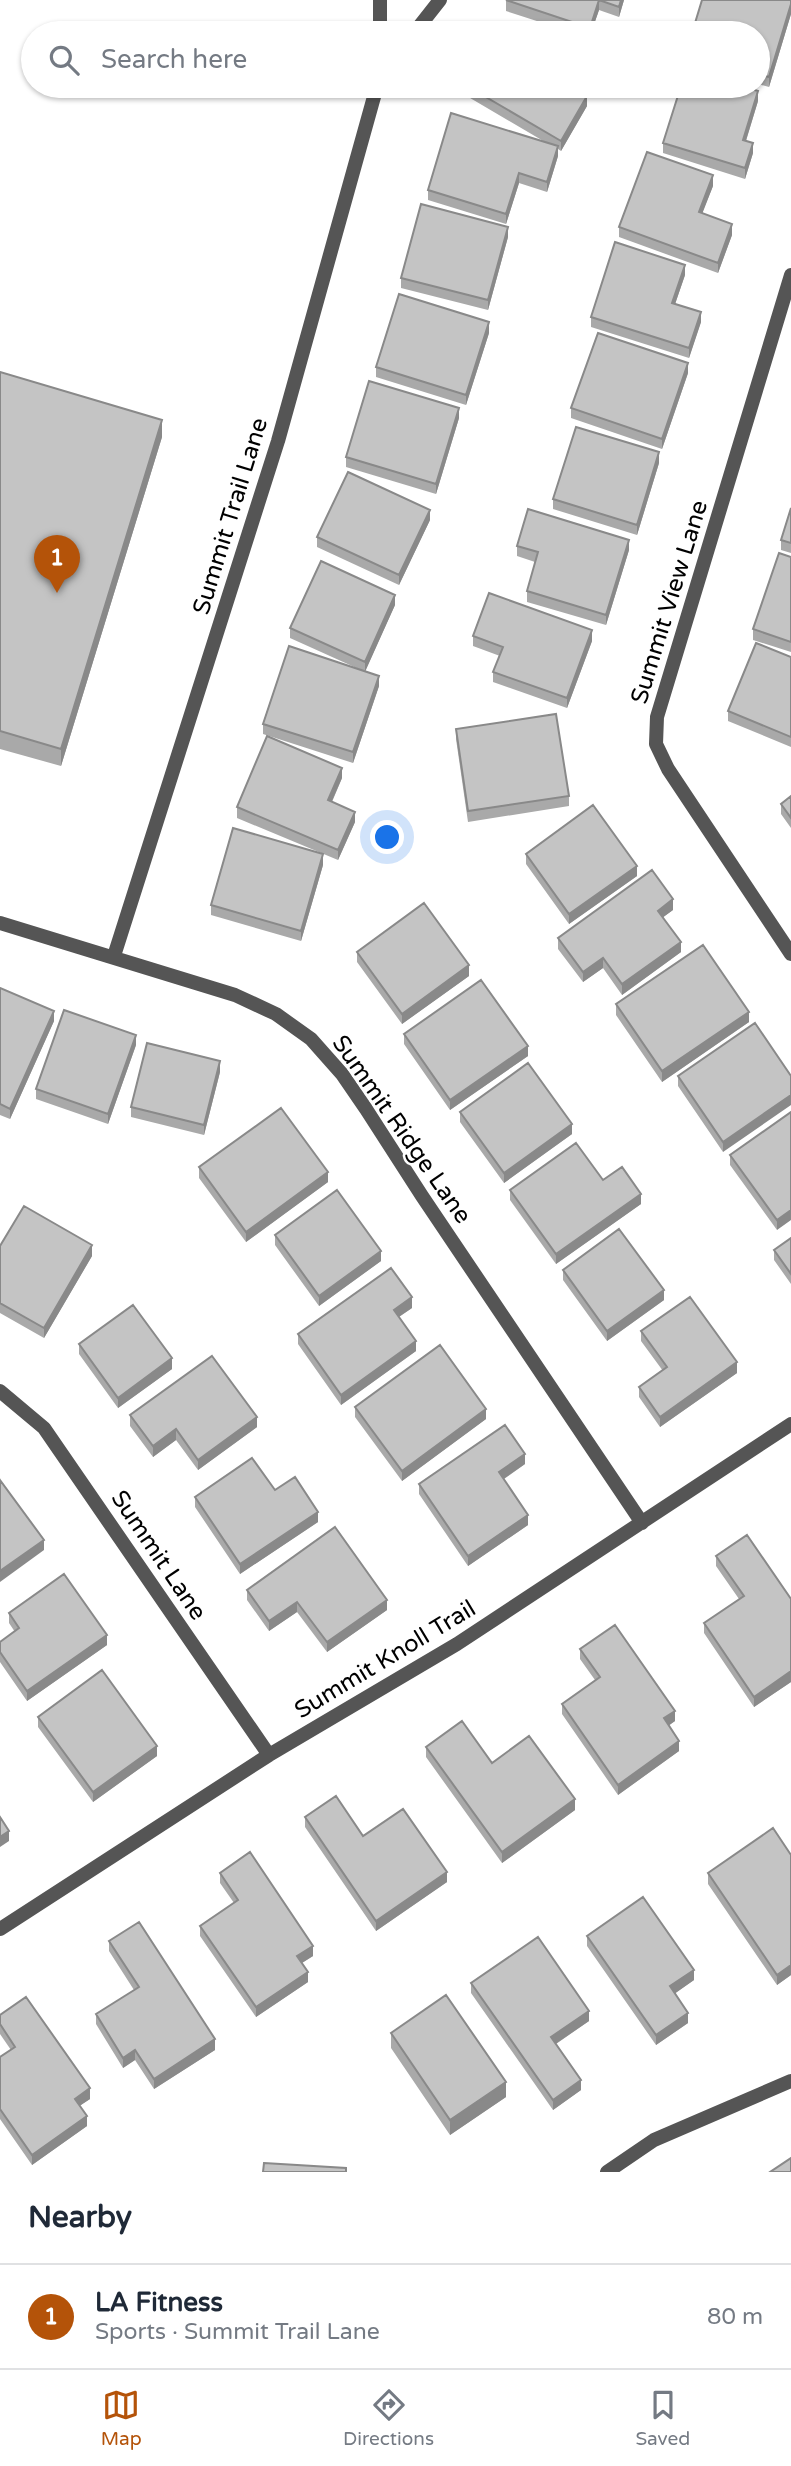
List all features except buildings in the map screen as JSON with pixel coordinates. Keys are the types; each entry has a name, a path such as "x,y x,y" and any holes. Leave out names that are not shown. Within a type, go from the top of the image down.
{"street":[{"path":"380,0 380,21"},
{"path":"423,21 440,0"},
{"name":"Summit Trail Lane","path":"114,956 278,441 374,98"},
{"name":"Summit View Lane","path":"791,275 657,717 656,744 668,769 791,954"},
{"name":"Summit Ridge Lane","path":"0,923 235,995 276,1014 311,1039 342,1074 366,1109 642,1523"},
{"name":"Summit Lane","path":"0,1391 44,1428 269,1755"},
{"name":"Summit Knoll Trail","path":"0,1930 269,1755 457,1644 791,1424"},
{"path":"607,2172 654,2140 791,2081"}],"place":[{"name":"LA Fitness","path":"57,593"}]}
